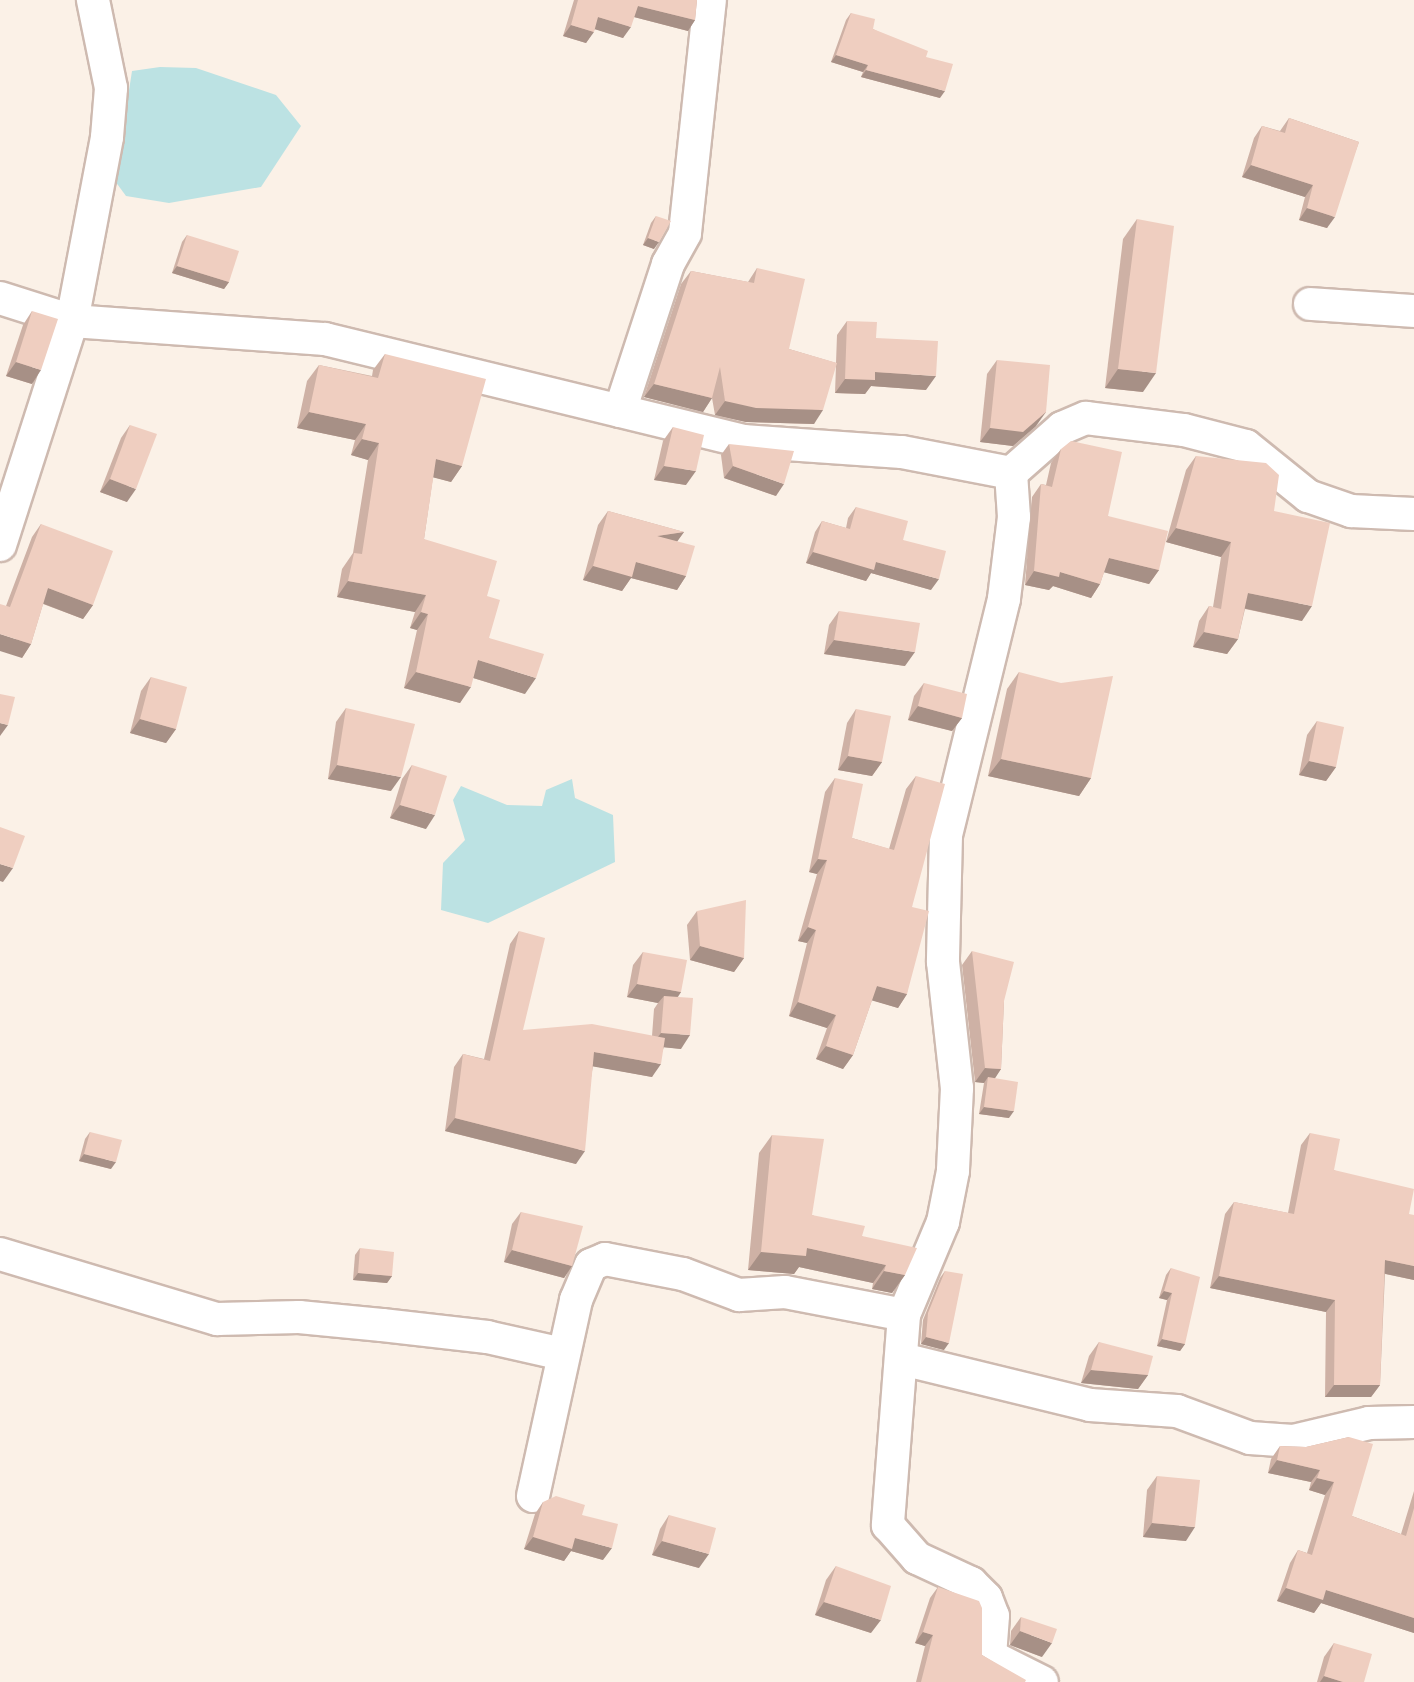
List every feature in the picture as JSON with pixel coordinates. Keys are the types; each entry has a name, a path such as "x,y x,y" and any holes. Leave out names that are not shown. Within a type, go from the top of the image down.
{"street":[{"path":"0,545 72,321 111,88 93,0"},
{"path":"620,411 668,264 685,233 710,0"},
{"path":"0,298 72,321 325,339 743,441 902,452 1011,473"},
{"path":"1310,304 1414,311"},
{"path":"1011,473 1062,428 1086,418 1184,430 1246,446 1308,496 1351,511 1414,514"},
{"path":"1011,473 1014,517 1004,599 946,835 943,962 957,1088 953,1171 943,1222 904,1315 888,1525 917,1558 971,1583 986,1598 993,1616 990,1656 1042,1682"},
{"path":"0,1254 217,1319 299,1317 382,1325 487,1337 563,1354"},
{"path":"533,1496 583,1276 605,1259 683,1274 739,1295 785,1292 904,1315"},
{"path":"902,1359 1090,1405 1177,1411 1250,1438 1293,1441 1369,1423 1414,1422"}],"water":[{"path":"160,67 196,68 276,95 301,126 261,187 169,203 126,196 115,181 132,71"},
{"path":"572,779 575,798 613,815 615,862 488,923 441,910 443,863 465,840 453,800 461,786 507,805 542,806 546,790"}],"building":[{"path":"578,0 697,0 695,20 638,6 631,27 598,17 594,32 571,25"},
{"path":"851,13 875,19 873,29 928,51 926,57 953,64 945,91 866,70 868,65 836,55"},
{"path":"1289,118 1359,142 1335,217 1307,208 1313,185 1251,165 1262,126 1285,133"},
{"path":"656,216 671,221 659,242 648,238"},
{"path":"1137,219 1174,226 1156,373 1118,369"},
{"path":"187,235 239,251 229,282 177,266"},
{"path":"757,268 805,279 789,349 837,363 823,410 756,408 725,401 720,367 712,398 654,384 691,271 754,283"},
{"path":"32,311 58,319 41,370 16,362"},
{"path":"847,321 877,322 876,338 938,341 936,376 875,372 875,380 845,379"},
{"path":"385,354 486,379 462,466 436,459 424,539 497,561 487,596 500,600 489,638 544,654 536,678 478,660 471,687 416,672 428,614 421,612 426,595 348,581 354,553 362,554 379,443 362,439 366,424 309,412 319,365 378,378"},
{"path":"997,360 1050,365 1046,412 1023,432 990,428"},
{"path":"130,425 157,434 136,489 110,479"},
{"path":"673,427 704,435 696,471 664,466"},
{"path":"1071,441 1122,452 1108,516 1168,531 1159,570 1109,558 1100,584 1060,572 1059,577 1034,571 1041,484 1052,487 1061,449"},
{"path":"729,444 794,451 784,484 733,466"},
{"path":"1196,456 1266,463 1279,475 1274,511 1330,523 1312,606 1248,593 1238,639 1204,632 1209,606 1221,609 1231,542 1176,528"},
{"path":"856,507 908,521 903,540 946,551 939,579 876,562 874,570 813,552 822,521 850,529"},
{"path":"608,511 684,532 657,536 695,546 686,576 636,562 632,577 593,566"},
{"path":"41,524 113,551 93,605 48,588 31,644 0,634 0,604 10,607"},
{"path":"839,611 920,623 915,652 834,640"},
{"path":"1019,672 1061,683 1113,676 1091,778 1001,759"},
{"path":"151,677 187,687 176,729 140,719"},
{"path":"924,683 967,694 962,718 918,706"},
{"path":"0,694 15,697 8,725 0,723"},
{"path":"346,708 415,724 401,777 337,765"},
{"path":"856,709 891,716 882,762 848,756"},
{"path":"1317,721 1344,727 1336,767 1309,761"},
{"path":"412,765 447,776 435,815 400,805"},
{"path":"916,776 945,784 912,907 929,911 907,994 877,986 853,1055 826,1046 836,1015 798,1002 816,930 808,927 827,860 818,859 835,778 863,784 852,838 894,850"},
{"path":"0,827 25,836 13,868 0,864"},
{"path":"746,900 744,958 700,946 697,911"},
{"path":"519,931 545,938 523,1030 592,1024 665,1038 661,1064 594,1052 585,1151 455,1118 463,1054 490,1061"},
{"path":"972,951 1014,962 1004,1001 1001,1069 985,1068"},
{"path":"643,952 687,960 681,992 637,984"},
{"path":"664,996 693,998 690,1035 661,1033"},
{"path":"988,1077 1018,1082 1014,1111 984,1107"},
{"path":"90,1132 122,1140 116,1162 84,1154"},
{"path":"1310,1133 1340,1139 1334,1170 1414,1189 1409,1214 1414,1215 1414,1266 1385,1260 1380,1385 1334,1385 1335,1300 1219,1276 1234,1202 1294,1214"},
{"path":"772,1135 824,1139 812,1215 865,1226 862,1236 917,1248 905,1275 884,1271 886,1265 807,1248 806,1256 761,1252"},
{"path":"521,1212 583,1226 572,1266 512,1250"},
{"path":"360,1248 394,1252 392,1276 358,1273"},
{"path":"1171,1268 1200,1277 1185,1344 1162,1339 1172,1293 1164,1291"},
{"path":"945,1271 963,1274 949,1343 926,1337 928,1313"},
{"path":"1099,1342 1153,1356 1148,1375 1091,1370"},
{"path":"1349,1437 1373,1444 1352,1516 1406,1536 1414,1508 1414,1618 1326,1590 1323,1600 1286,1588 1298,1550 1312,1555 1334,1482 1317,1478 1320,1470 1277,1460 1280,1446 1306,1447"},
{"path":"1157,1476 1200,1480 1195,1527 1152,1523"},
{"path":"556,1496 585,1505 582,1515 618,1524 612,1548 575,1538 572,1549 533,1537 543,1502"},
{"path":"669,1515 716,1528 709,1554 662,1541"},
{"path":"836,1566 891,1586 881,1620 824,1602"},
{"path":"938,1587 979,1601 982,1608 982,1655 1025,1682 921,1682 933,1635 923,1632"},
{"path":"1021,1617 1057,1629 1052,1643 1020,1631"},
{"path":"1334,1643 1372,1654 1364,1682 1343,1682 1324,1676"}]}
